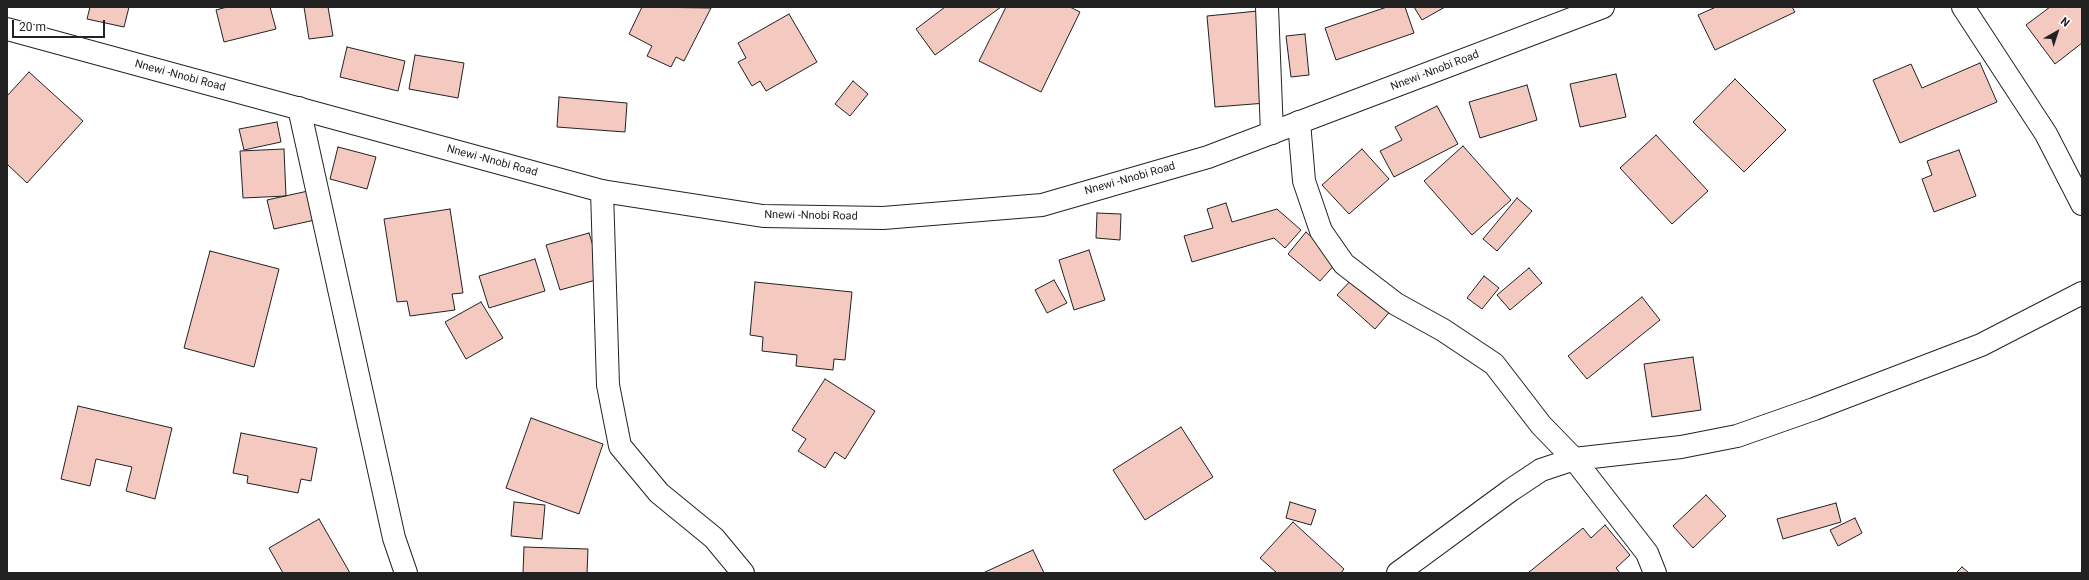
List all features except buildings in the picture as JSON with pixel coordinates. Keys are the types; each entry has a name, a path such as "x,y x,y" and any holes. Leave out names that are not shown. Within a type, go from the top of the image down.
{"street":[{"path":"1267,7 1272,133"},
{"name":"Nnewi -Nnobi Road","path":"7,29 602,191 763,216 882,218 1042,205 1208,157 1603,7"},
{"path":"1963,7 2046,134 2082,204"},
{"path":"299,108 394,538 406,573"},
{"path":"1299,122 1304,181 1321,231 1344,264 1396,304 1443,330 1494,364 1541,425 1574,459 1646,553 1654,573"},
{"path":"602,191 608,385 620,446 659,493 714,538 743,573"},
{"path":"1398,573 1541,470 1574,459 1681,448 1737,436 1814,409 1981,345 2082,293"}]}
